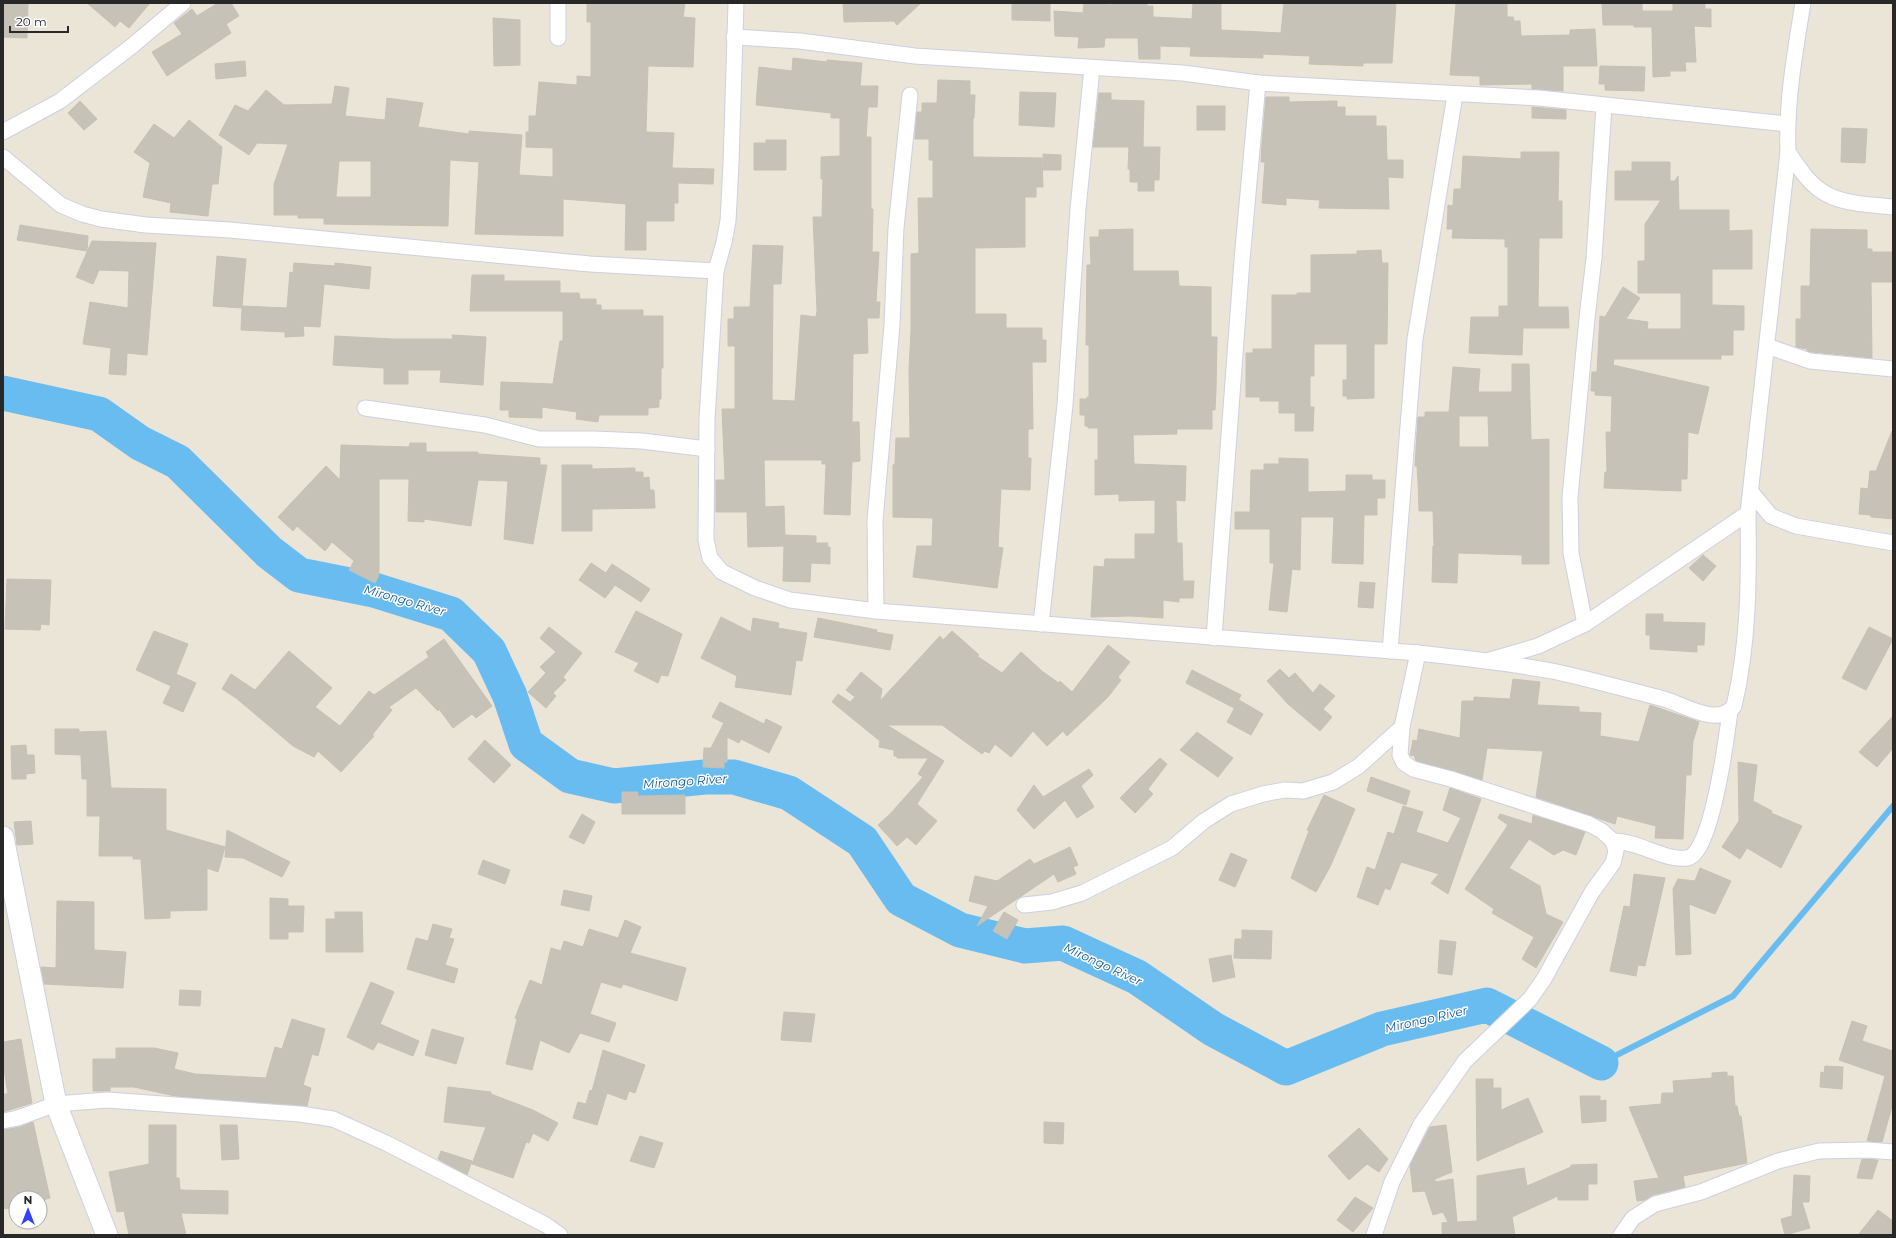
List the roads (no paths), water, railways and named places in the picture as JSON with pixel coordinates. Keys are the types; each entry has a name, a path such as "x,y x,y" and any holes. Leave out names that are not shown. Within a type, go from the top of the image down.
{"street":[{"path":"3,132 60,101 132,46 183,3"},
{"path":"558,3 558,38"},
{"path":"736,3 728,221 716,271 707,449 706,540 710,558 722,572 755,588 790,600 876,611 1418,653 1488,660 1557,672 1670,701 1709,716 1723,714 1730,711 1734,706 1744,647 1748,569 1748,513 1788,152 1787,124 1794,59 1803,3"},
{"path":"734,37 800,41 915,56 1183,73 1258,83 1455,95 1539,98 1787,124"},
{"path":"1041,624 1065,405 1078,209 1092,68"},
{"path":"1214,638 1242,260 1258,83"},
{"path":"876,611 875,521 892,325 896,228 910,95"},
{"path":"1390,651 1415,339 1455,95"},
{"path":"1585,624 1570,553 1570,497 1586,318 1594,258 1604,106"},
{"path":"1788,152 1804,174 1821,191 1846,201 1893,207"},
{"path":"3,157 61,205 82,214 101,219 146,225 230,230 590,264 716,271"},
{"path":"1767,346 1810,361 1893,369"},
{"path":"365,408 484,425 539,439 635,441 707,449"},
{"path":"1751,492 1771,516 1796,526 1893,543"},
{"path":"1488,660 1538,646 1585,624 1748,513"},
{"path":"1374,1235 1392,1182 1412,1139 1465,1061 1530,999 1544,979 1592,892 1613,863 1616,851 1613,841 1589,824 1451,779 1413,769 1404,763 1400,755 1402,727 1418,653"},
{"path":"1613,841 1629,842 1678,859 1690,858 1697,852 1705,833 1718,788 1730,711"},
{"path":"1024,905 1052,902 1082,893 1172,848 1204,821 1231,804 1263,794 1285,790 1303,791 1333,782 1359,766 1402,727"},
{"path":"3,837 56,1104 106,1235"},
{"path":"3,1121 18,1118 56,1104 107,1100 300,1114 333,1119 386,1143 546,1225 560,1235"},
{"path":"1621,1235 1633,1218 1655,1204 1701,1192 1778,1161 1819,1151 1868,1150 1893,1152"}],"waterway":[{"name":"Mirongo River","path":"3,393 99,414 140,443 178,462 269,552 299,575 374,590 451,614 489,651 510,696 526,744 570,776 614,786 705,777 734,777 789,793 862,841 901,899 960,930 1025,946 1063,943 1137,977 1213,1029 1286,1068 1382,1029 1487,1005 1601,1063"},
{"path":"1601,1063 1733,996 1893,806"}]}
